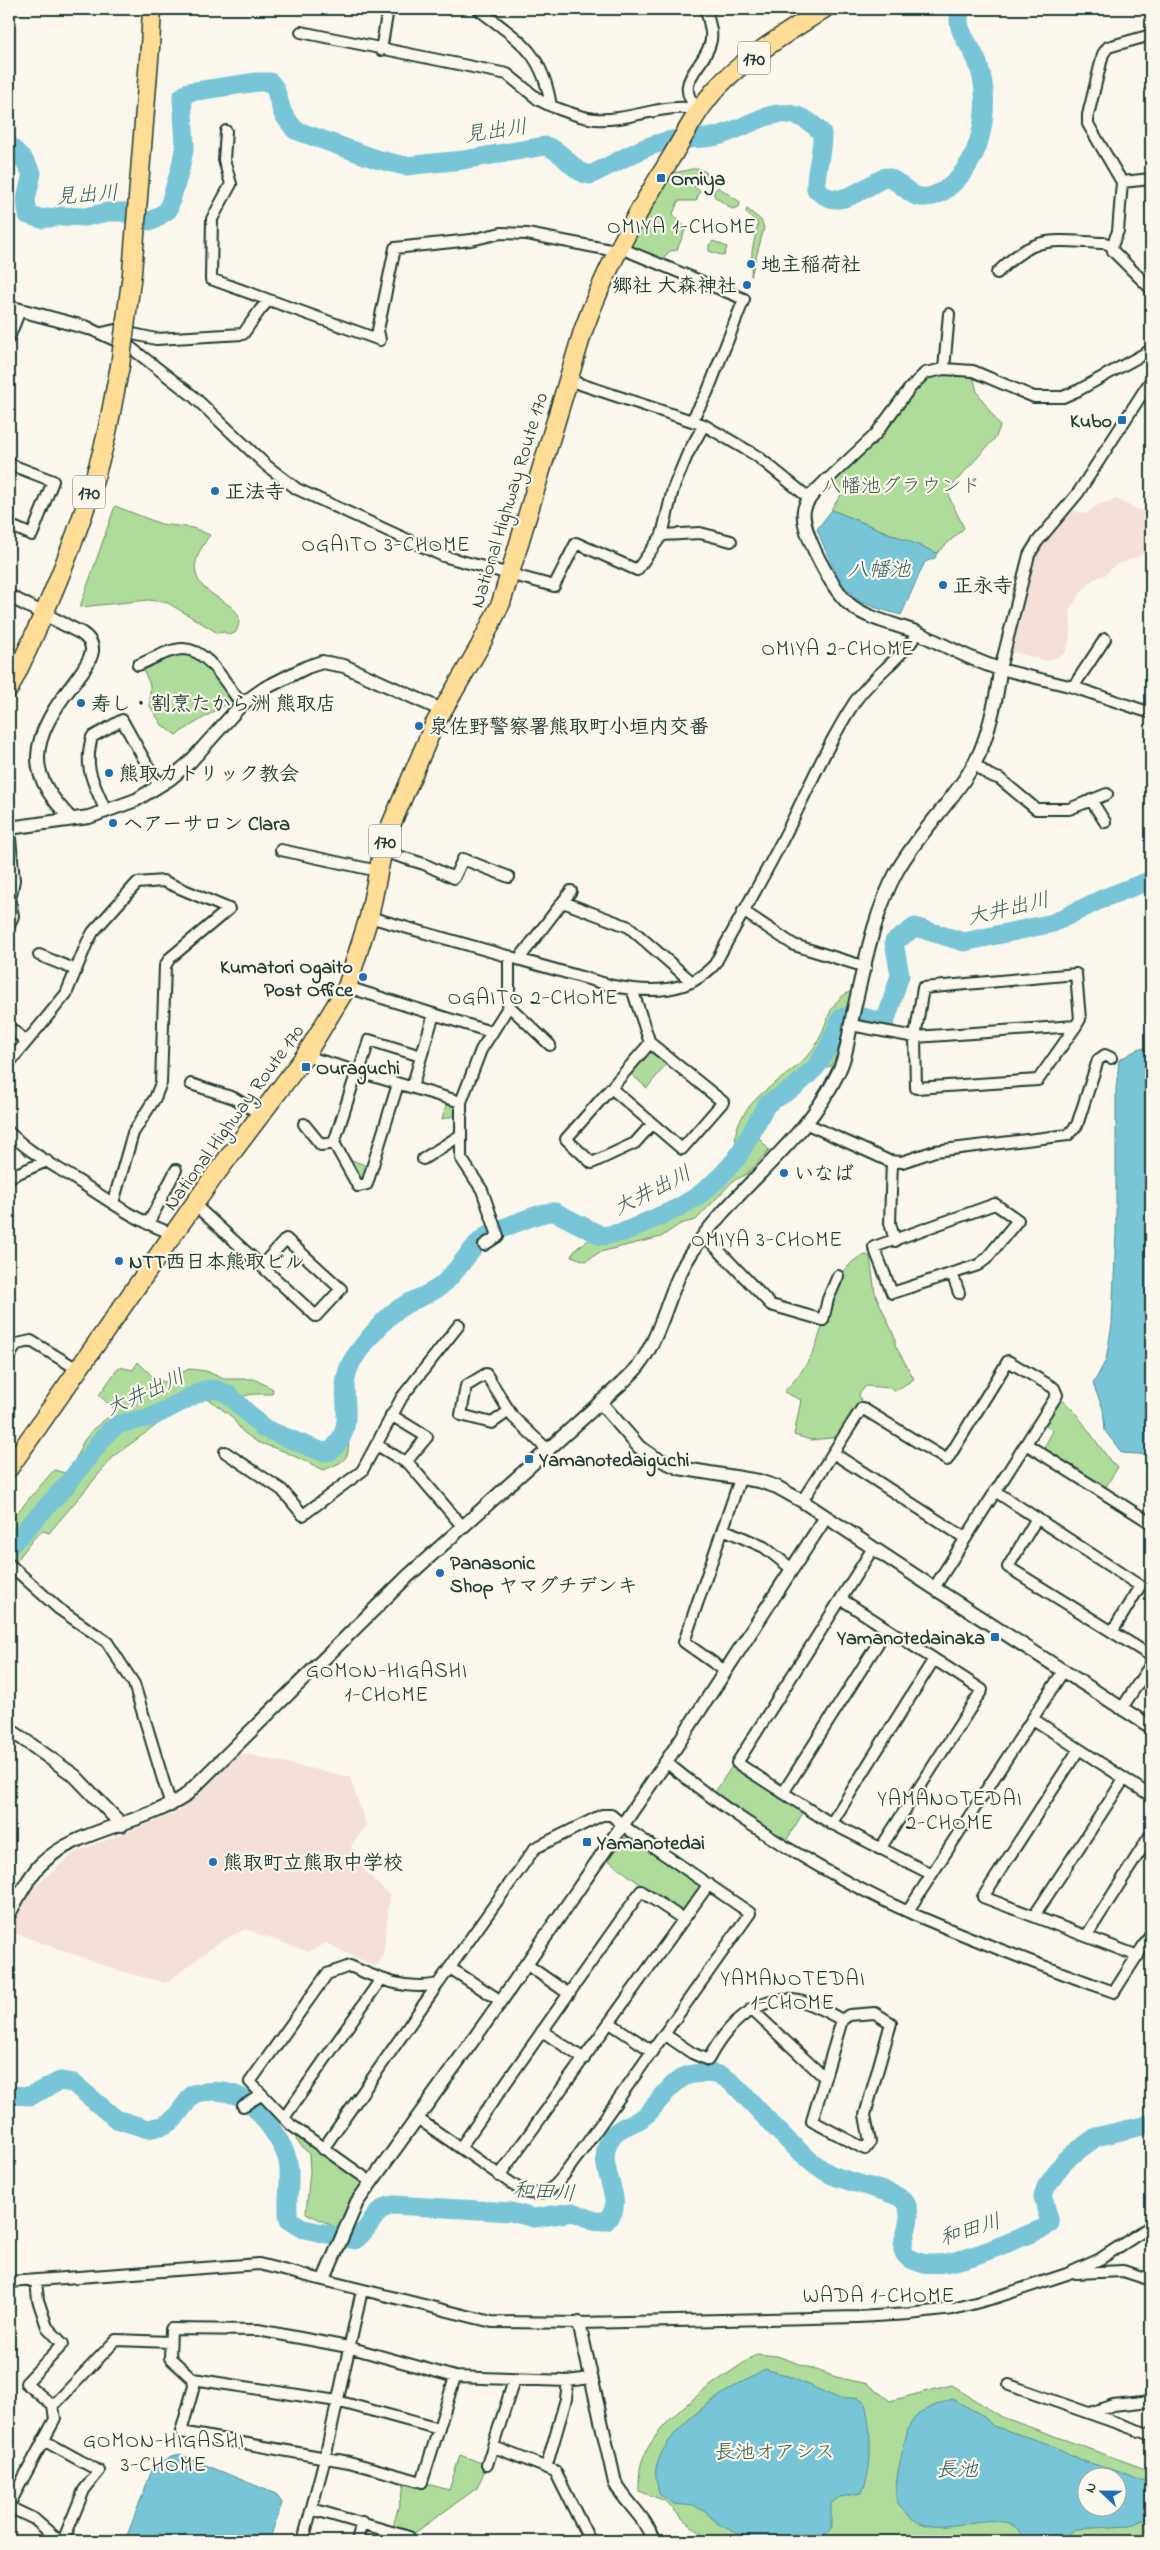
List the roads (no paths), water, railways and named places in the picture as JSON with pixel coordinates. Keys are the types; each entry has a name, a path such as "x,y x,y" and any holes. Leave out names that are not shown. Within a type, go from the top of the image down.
{"highway":[{"name":"170","path":"9,689 45,614 89,493 106,437 120,366 132,273 152,9"},
{"name":"National Highway Route 170","path":"9,1468 260,1114 305,1056 347,987 369,918 382,851 388,831 442,710 493,622 510,574 590,312 617,249 697,114 719,86 739,69 824,9"}],"street":[{"path":"381,50 388,9"},
{"path":"478,9 529,50 541,66 547,83 551,106"},
{"path":"697,114 690,102 688,93 694,70 707,52 711,42 712,33 706,9"},
{"path":"302,32 381,50 507,74 539,100 577,116 596,120 681,108 697,114"},
{"path":"1151,35 1108,47 1103,54 1088,115 1088,124 1122,182 1118,231 1112,246 1113,252 1151,289"},
{"path":"226,131 224,160 231,184 212,219 211,279 380,340 378,330 394,248 471,240 501,233 527,234 617,249 744,299 707,393 692,420"},
{"path":"1122,182 1151,179"},
{"path":"996,273 1022,250 1038,243 1104,243 1112,246"},
{"path":"102,333 115,330 156,339 243,334 269,300"},
{"path":"9,338 14,308 102,333 130,346 193,396 267,466 297,489 443,556 554,586 576,543 637,570 662,534 673,489 688,453 704,425"},
{"path":"944,369 950,314"},
{"path":"1151,350 1071,395 1052,398 1034,397 973,371 933,370 919,376 875,435 810,498 803,519 810,540 840,594 859,610 918,633 972,660 1073,687 1151,713"},
{"path":"568,380 704,425 757,456 810,498"},
{"path":"9,1914 40,1866 63,1847 171,1806 185,1796 407,1577 639,1365 649,1348 691,1252 704,1235 805,1123 829,1091 839,1071 866,967 873,932 897,871 974,764 989,720 1000,669 1030,556 1037,542 1078,493 1151,380"},
{"path":"9,464 53,481 32,535 9,525"},
{"path":"662,534 700,533 731,540"},
{"path":"9,596 89,638 92,649 88,661 51,716 38,757 44,783 51,796 71,819"},
{"path":"369,918 590,980 632,989 667,990 692,982 705,975 714,964 794,818 825,750 855,702 865,688 910,645 918,633"},
{"path":"1073,687 1105,638"},
{"path":"138,665 167,653 183,649 192,652 203,657 242,704"},
{"path":"9,926 13,916 10,900 9,828 106,812 136,800 159,786 190,762 242,704 265,688 307,667 322,662 333,663 442,710"},
{"path":"106,812 87,765 88,751 92,737 122,720 159,786"},
{"path":"974,764 989,775 1000,779 1036,809 1069,809 1107,794"},
{"path":"1091,800 1105,822"},
{"path":"281,850 378,871"},
{"path":"382,851 424,864 454,878 463,859 509,877"},
{"path":"9,1064 66,994 93,932 137,883 163,881 229,909 170,958 165,966 160,1084 155,1098 133,1133 114,1203"},
{"path":"520,959 571,891"},
{"path":"563,902 629,927 692,982"},
{"path":"743,911 794,945 866,967"},
{"path":"39,954 76,970"},
{"path":"484,1245 496,1232 482,1190 461,1158 461,1102 481,1050 509,1006 509,956"},
{"path":"1076,974 1080,1019 1038,1080 916,1088 915,1037 922,988 1076,974"},
{"path":"347,987 491,1032"},
{"path":"611,1088 682,1149 722,1102 650,1043 632,989"},
{"path":"509,1006 550,1045"},
{"path":"412,1087 434,1014"},
{"path":"851,1025 915,1037 1076,1026"},
{"path":"9,1027 26,1041"},
{"path":"398,1084 367,1184 358,1186 334,1142 369,1040 421,1056"},
{"path":"650,1043 566,1139 592,1163 635,1143 652,1124"},
{"path":"805,1123 874,1155 902,1162 935,1151 1068,1135 1077,1125 1098,1060 1104,1055 1111,1058"},
{"path":"305,1056 461,1102"},
{"path":"191,1084 234,1098 260,1114"},
{"path":"304,1124 321,1145 334,1142"},
{"path":"9,1132 46,1160 114,1203 148,1224 174,1234"},
{"path":"423,1159 461,1135"},
{"path":"9,1177 46,1160"},
{"path":"892,1161 890,1223 895,1241"},
{"path":"148,1224 176,1170"},
{"path":"995,1204 1018,1220 986,1259 978,1265 892,1293 874,1247 895,1241 995,1204"},
{"path":"195,1205 316,1316 341,1289 286,1239 262,1266"},
{"path":"704,1235 771,1305 823,1320 828,1299 838,1276"},
{"path":"952,1273 959,1293"},
{"path":"225,1452 282,1490 303,1515 362,1471 402,1397 459,1325"},
{"path":"9,1356 17,1344 31,1341 79,1370"},
{"path":"802,1501 862,1408 947,1460 1008,1361 1054,1388 1056,1395 934,1588"},
{"path":"509,1411 492,1423 461,1415 466,1386 486,1374 509,1411 548,1450"},
{"path":"600,1402 639,1446 654,1457 679,1468 759,1481 777,1487 802,1501 934,1588 1151,1726"},
{"path":"391,1415 427,1437 406,1462"},
{"path":"1026,1444 1151,1523"},
{"path":"377,1445 406,1462 463,1527"},
{"path":"833,1453 965,1538"},
{"path":"725,1671 684,1642 740,1479"},
{"path":"995,1490 1140,1586 1112,1632"},
{"path":"324,2279 357,2202 501,2001 623,1825 826,1517"},
{"path":"1037,1518 1008,1567 1151,1656"},
{"path":"723,1529 764,1547 792,1569"},
{"path":"873,1548 737,1763 832,1824 931,1874"},
{"path":"9,1564 59,1609 107,1642 118,1658 134,1684 171,1806"},
{"path":"841,1599 982,1690 880,1849"},
{"path":"783,1793 887,1629"},
{"path":"832,1824 934,1659"},
{"path":"1122,1708 1151,1664"},
{"path":"908,1911 1064,1670"},
{"path":"1033,1719 1151,1796"},
{"path":"9,1729 75,1776 122,1825"},
{"path":"1079,1749 983,1897 1138,1956"},
{"path":"666,1762 738,1815 784,1844 908,1911 1114,1992 1151,1934"},
{"path":"1034,1916 1124,1779"},
{"path":"323,2149 534,1848 602,1815 611,1815 750,1913 578,2156 548,2192 537,2196 524,2192 417,2118"},
{"path":"1087,1935 1151,1834"},
{"path":"500,2176 709,1884"},
{"path":"460,2148 641,1891 683,1919"},
{"path":"526,1964 569,1994"},
{"path":"371,2182 323,2149 258,2097 250,2082 327,1974 350,1966 381,1980 421,1988 438,1984"},
{"path":"450,1968 501,2001"},
{"path":"284,2118 381,1980"},
{"path":"664,2034 692,2053 708,2060 729,2028 751,2009 765,2003 799,2001 842,2020"},
{"path":"751,2009 825,2078"},
{"path":"875,2013 891,2023 865,2115 870,2142 865,2149 812,2121 825,2078 842,2020 849,2015 875,2013"},
{"path":"610,2022 652,2052"},
{"path":"542,2031 584,2059"},
{"path":"243,2106 258,2097"},
{"path":"9,2282 259,2264 492,2322 579,2324 909,2314 974,2304 1067,2274 1100,2259 1151,2226"},
{"path":"1067,2274 1123,2271 1144,2276 1151,2280"},
{"path":"36,2280 38,2300 47,2326 64,2344 26,2383 53,2406 55,2418 43,2440 9,2506 34,2519 56,2538 63,2541 84,2490 99,2471 43,2440"},
{"path":"303,2541 325,2458 362,2290"},
{"path":"579,2324 615,2483 625,2500 644,2518 653,2541"},
{"path":"439,2429 337,2401 193,2379 170,2358 171,2329 258,2330 348,2347 455,2377 568,2381 590,2378"},
{"path":"53,2406 116,2340 170,2342"},
{"path":"193,2379 194,2386 181,2432 349,2462 422,2482 455,2377"},
{"path":"487,2465 514,2380"},
{"path":"546,2468 566,2399 568,2381"},
{"path":"1009,2385 1151,2435"},
{"path":"1090,2413 1113,2405 1151,2401"},
{"path":"494,2447 554,2472 590,2541"},
{"path":"312,2509 409,2536 407,2541"},
{"path":"357,2541 362,2522"}],"water":[{"name":"八幡池","path":"832,510 937,553 935,558 925,562 901,615 872,607 862,602 850,593 844,585 833,567 817,529"},
{"path":"1140,1048 1151,1050 1151,1455 1122,1453 1105,1431 1103,1409 1093,1384 1106,1360 1112,1324 1116,1231 1116,1090 1119,1060"},
{"path":"765,2369 783,2374 840,2399 858,2397 865,2402 869,2424 870,2448 866,2482 862,2493 840,2497 831,2503 831,2529 817,2541 758,2541 747,2538 718,2524 704,2511 693,2506 674,2504 659,2494 656,2467 664,2449 674,2434 688,2420 719,2396"},
{"name":"長池","path":"952,2399 982,2415 993,2426 1049,2444 1086,2462 1106,2468 1078,2468 1078,2518 1128,2518 1128,2474 1151,2484 1151,2516 1130,2526 1075,2529 1061,2541 1026,2541 1014,2528 1001,2522 985,2521 935,2526 920,2523 901,2508 898,2503 896,2486 908,2429 917,2416 929,2408"},
{"path":"179,2454 276,2494 282,2503 269,2541 125,2541 152,2470 157,2463"}],"waterway":[{"name":"見出川","path":"9,145 23,159 32,173 26,200 28,215 41,219 62,216 85,217 108,212 124,212 142,220 152,221 168,210 180,170 185,145 182,97 189,92 257,82 270,82 275,88 283,114 295,130 376,159 405,166 463,160 545,146 552,148 578,170 590,175 637,151 657,144 673,140 714,137 772,115 784,114 796,116 809,122 822,133 816,189 825,196 833,199 842,199 886,177 896,181 917,196 927,197 943,191 960,176 975,151 983,121 984,90 977,61 963,36 959,23 961,9"},
{"name":"大井出川","path":"859,1016 885,1023 900,975 894,942 915,927 964,942 1053,923 1104,898 1151,880"},
{"name":"大井出川","path":"9,1547 65,1487 108,1432 119,1424 152,1417 204,1390 215,1389 228,1394 263,1428 323,1452 331,1451 340,1440 344,1430 346,1419 346,1376 350,1365 364,1344 392,1314 402,1306 432,1292 443,1284 477,1244 490,1234 526,1219 544,1213 555,1212 602,1236 624,1232 678,1208 698,1196 719,1178 737,1158 767,1104 795,1087 816,1067 828,1048 841,1018 847,1016"},
{"name":"和田川","path":"9,2095 30,2096 60,2081 73,2083 116,2119 148,2129 165,2125 174,2119 193,2094 218,2092 236,2095 248,2102 263,2117 286,2155 289,2169 289,2220 304,2229 355,2240 377,2214 387,2207 394,2205 511,2212 534,2218 573,2212 595,2221 606,2221 613,2212 614,2204 605,2155 607,2145 613,2135 620,2129 645,2116 672,2086 682,2078 707,2073 718,2075 735,2085 769,2122 819,2167 836,2177 881,2190 905,2202 909,2210 909,2219 903,2251 915,2261 928,2264 944,2263 980,2254 1044,2228 1050,2223 1043,2197 1046,2187 1065,2160 1096,2137 1151,2124"}],"place":[{"name":"Omiya","path":"661,178"},
{"name":"地主稲荷社","path":"751,264"},
{"name":"郷社 大森神社","path":"747,285"},
{"name":"Kubo","path":"1122,420"},
{"name":"正法寺","path":"215,491"},
{"name":"正永寺","path":"943,585"},
{"name":"寿し・割烹たから洲 熊取店","path":"81,703"},
{"name":"泉佐野警察署熊取町小垣内交番","path":"419,726"},
{"name":"熊取カトリック教会","path":"109,773"},
{"name":"ヘアーサロン Clara","path":"113,823"},
{"name":"Kumatori Ogaito Post Office","path":"363,977"},
{"name":"Ouraguchi","path":"306,1067"},
{"name":"いなば","path":"784,1173"},
{"name":"NTT西日本熊取ビル","path":"119,1261"},
{"name":"Yamanotedaiguchi","path":"529,1459"},
{"name":"Panasonic Shop ヤマグチデンキ","path":"440,1573"},
{"name":"Yamanotedainaka","path":"995,1637"},
{"name":"Yamanotedai","path":"587,1842"},
{"name":"熊取町立熊取中学校","path":"213,1862"}],"district":[{"name":"OMIYA 1-CHOME","path":"682,226"},
{"name":"OGAITO 3-CHOME","path":"386,544"},
{"name":"OMIYA 2-CHOME","path":"838,648"},
{"name":"OGAITO 2-CHOME","path":"533,997"},
{"name":"OMIYA 3-CHOME","path":"767,1239"},
{"name":"GOMON-HIGASHI 1-CHOME","path":"387,1682"},
{"name":"YAMANOTEDAI 2-CHOME","path":"950,1810"},
{"name":"YAMANOTEDAI 1-CHOME","path":"793,1990"},
{"name":"WADA 1-CHOME","path":"879,2295"},
{"name":"GOMON-HIGASHI 3-CHOME","path":"164,2452"}],"park label":[{"name":"八幡池グラウンド","path":"901,485"},
{"name":"長池オアシス","path":"775,2451"}]}
